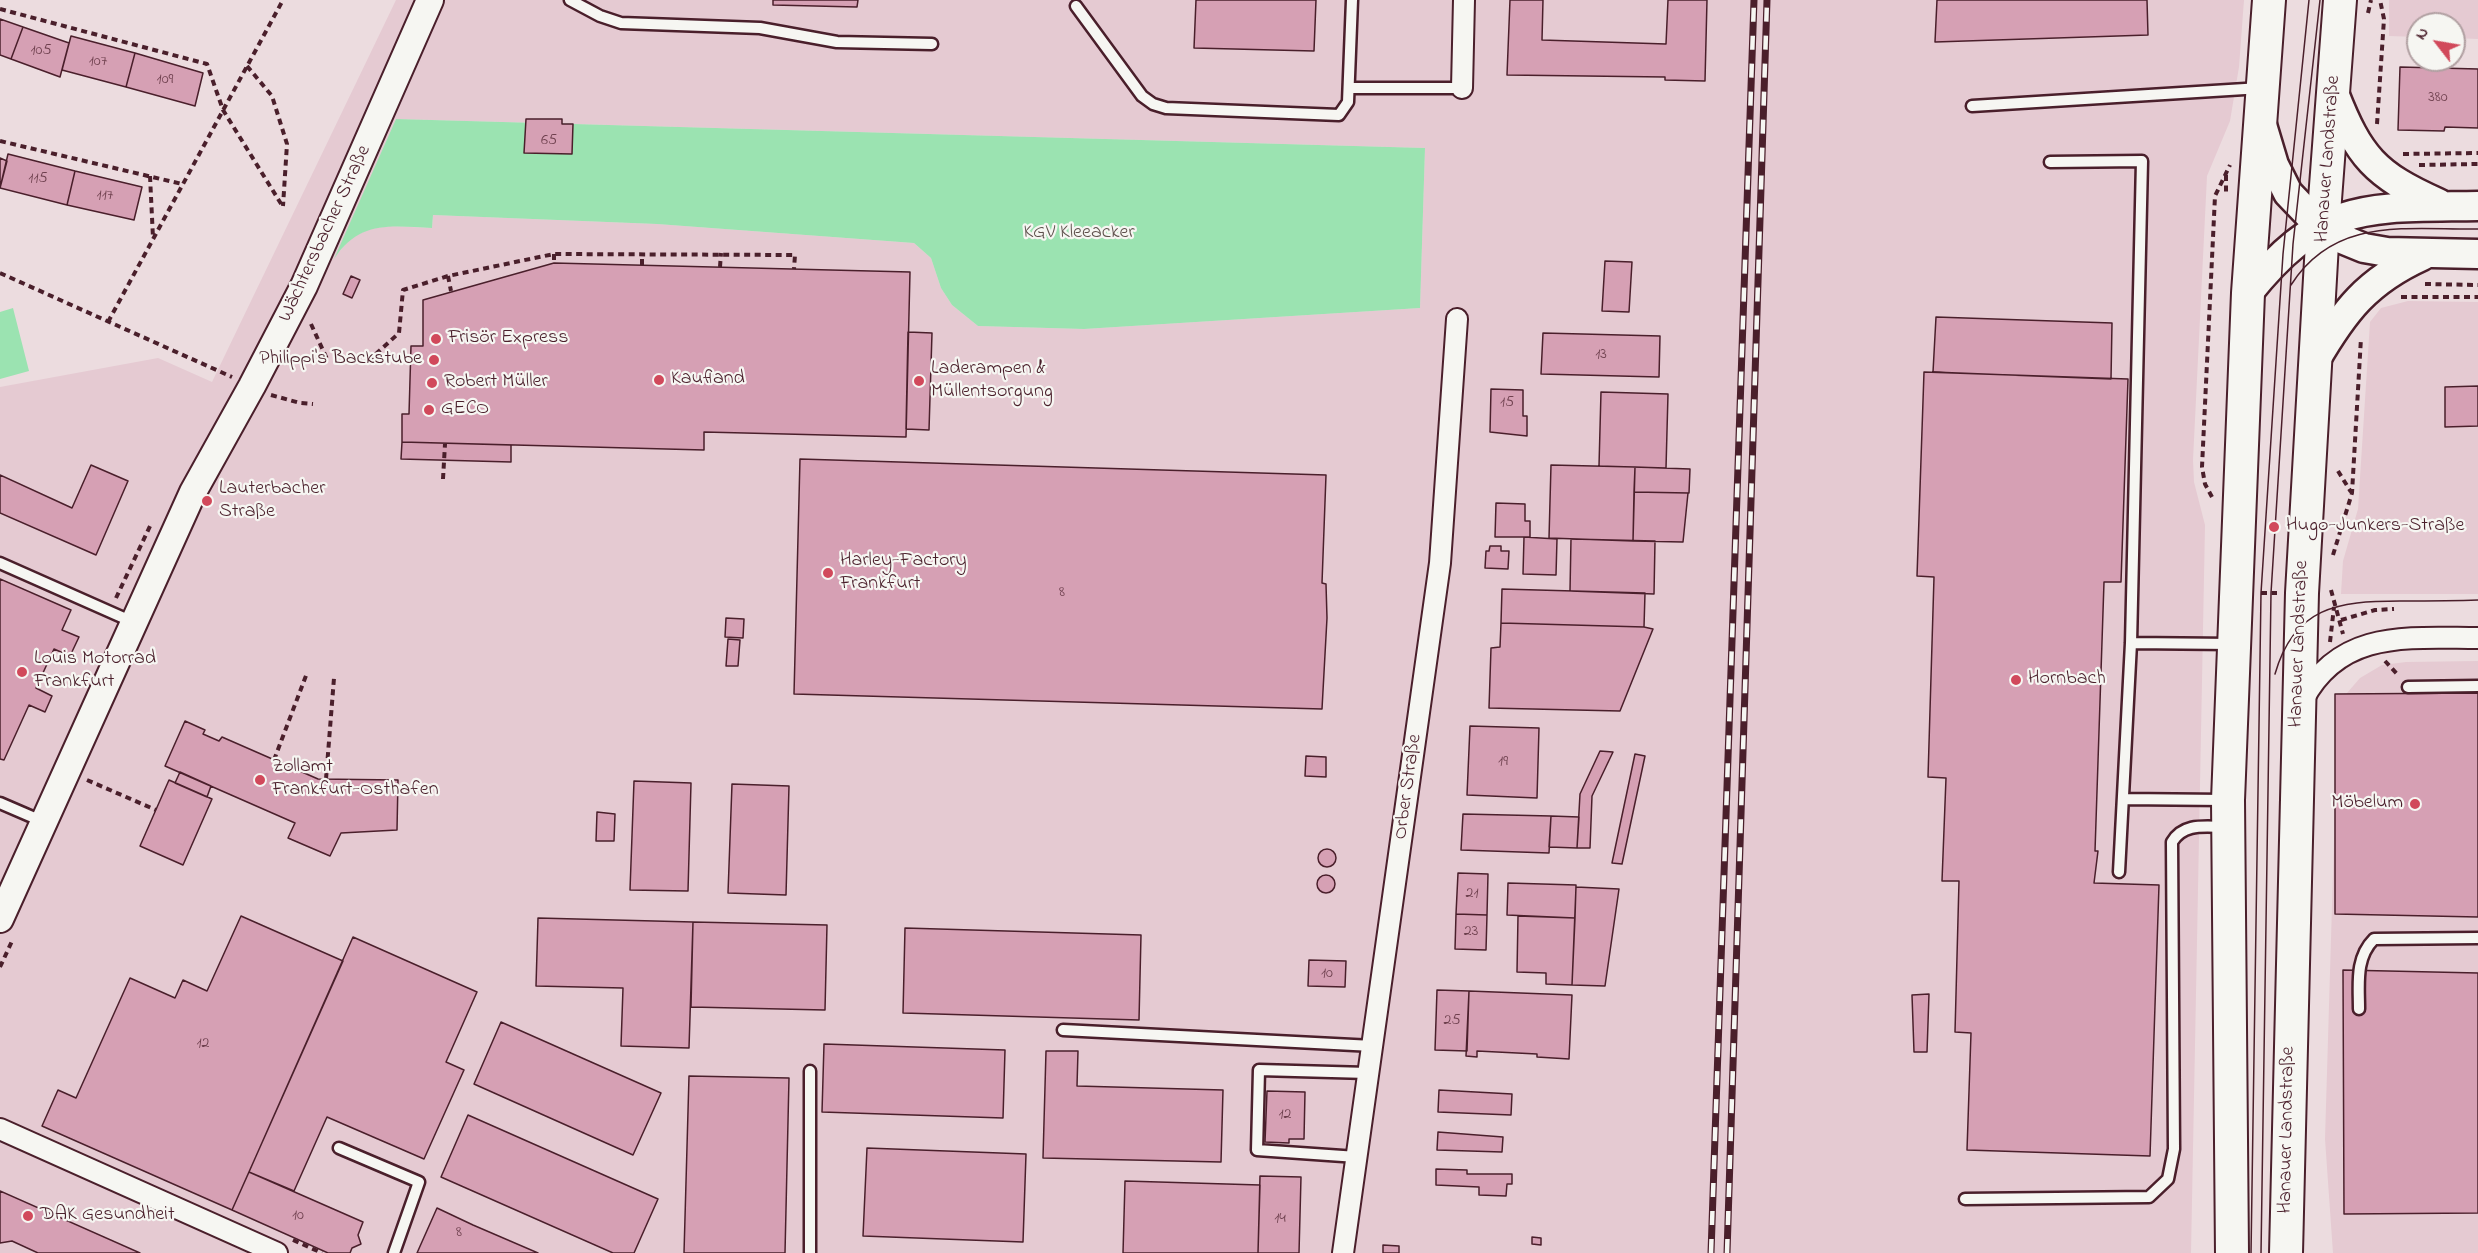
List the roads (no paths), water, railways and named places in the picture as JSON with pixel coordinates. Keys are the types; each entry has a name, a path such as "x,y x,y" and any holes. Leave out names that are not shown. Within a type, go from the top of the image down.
{"main road":[{"path":"2232,1253 2228,814 2233,644 2248,293 2269,0"},
{"name":"Hanauer Landstraße","path":"2286,1253 2297,711 2315,361 2334,93 2354,6"},
{"path":"2334,93 2355,140 2381,173 2405,188 2446,207"},
{"path":"2260,101 2274,165 2288,193 2304,211 2323,226 2342,239 2364,248 2424,255 2478,254"},
{"path":"2248,293 2293,244 2348,214 2366,210 2478,206"},
{"path":"2315,361 2348,308 2365,290 2389,272 2424,255"}],"street":[{"name":"Wächtersbacher Straße","path":"0,919 193,492 252,386 313,266 430,0"},
{"path":"1462,88 1464,0"},
{"name":"Orber Straße","path":"1343,1253 1440,563 1457,319"},
{"path":"2297,711 2310,687 2326,667 2338,658 2369,644 2401,638 2478,638"},
{"path":"0,1129 277,1253"}],"lane":[{"path":"570,0 600,16 621,23 760,27 837,42 932,44"},
{"path":"1076,6 1142,96 1159,106 1339,115 1348,102 1352,0"},
{"path":"1349,88 1462,88"},
{"path":"1972,106 2260,101"},
{"path":"2050,162 2142,161 2131,643 2119,872"},
{"path":"0,563 133,621"},
{"path":"2131,643 2233,644"},
{"path":"2408,687 2478,686"},
{"path":"2123,799 2228,814"},
{"path":"0,803 44,822"},
{"path":"1965,1199 2149,1197 2168,1179 2174,1149 2172,842 2185,828 2228,814"},
{"path":"2359,1009 2359,965 2366,947 2374,939 2478,938"},
{"path":"1063,1030 1372,1046"},
{"path":"1357,1157 1257,1150 1258,1070 1368,1073"},
{"path":"810,1071 810,1253"},
{"path":"339,1148 419,1182 394,1253"}],"tram line":[{"path":"2251,1253 2261,593 2283,254 2309,0"},
{"path":"2261,1253 2271,593 2293,244 2320,0"},
{"path":"2291,285 2309,263 2329,247 2351,237 2399,229 2478,229"},
{"path":"2275,674 2283,652 2294,634 2307,621 2321,612 2338,606 2378,601 2478,600"}],"railway":[{"path":"1711,1253 1754,0"},
{"path":"1727,1253 1767,0"}],"place":[{"name":"Frisör Express","path":"436,339"},
{"name":"Philippi's Backstube","path":"434,360"},
{"name":"Kaufland","path":"659,380"},
{"name":"Laderampen & Müllentsorgung","path":"919,381"},
{"name":"Robert Müller","path":"432,383"},
{"name":"GECO","path":"429,410"},
{"name":"Lauterbacher Straße","path":"207,501"},
{"name":"Hugo-Junkers-Straße","path":"2274,527"},
{"name":"Harley-Factory Frankfurt","path":"828,573"},
{"name":"Louis Motorrad Frankfurt","path":"22,672"},
{"name":"Hornbach","path":"2016,680"},
{"name":"Zollamt Frankfurt-Osthafen","path":"260,780"},
{"name":"Möbelum","path":"2415,804"},
{"name":"DAK Gesundheit","path":"28,1216"}],"park label":[{"name":"KGV Kleeacker","path":"1079,234"}]}
